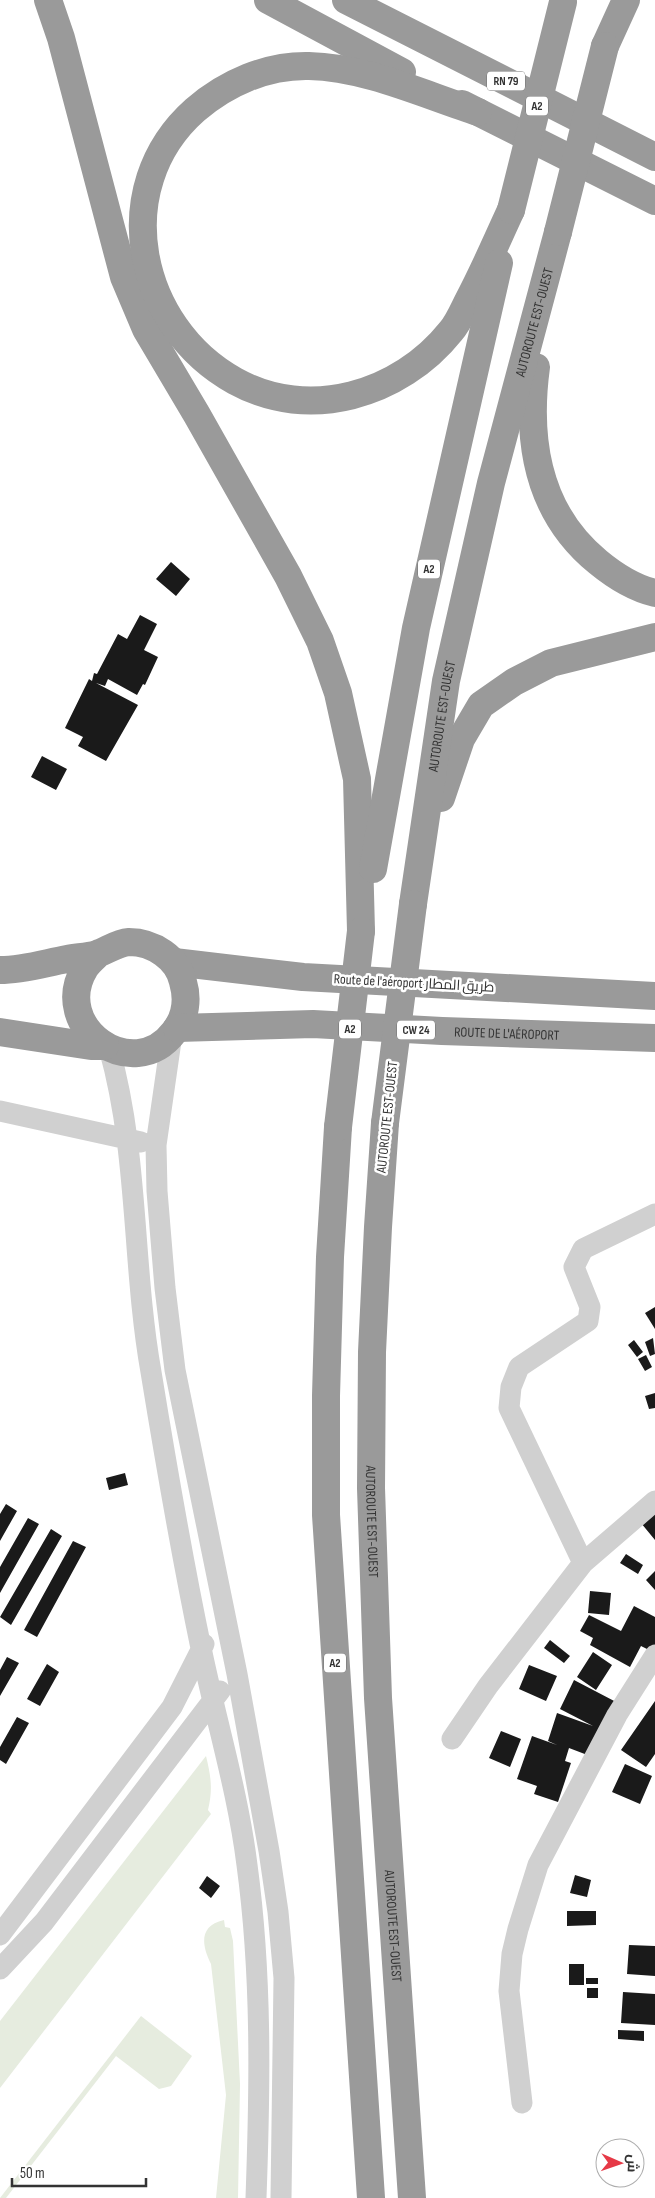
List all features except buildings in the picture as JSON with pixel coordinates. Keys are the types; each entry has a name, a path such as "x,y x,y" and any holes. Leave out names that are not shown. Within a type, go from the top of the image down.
{"highway":[{"path":"48,0 61,38 124,277 146,330 197,415 288,576 320,641 338,694 357,779 361,931"},
{"path":"268,0 478,112 655,201"},
{"name":"RN 79","path":"346,0 367,7 648,153"},
{"name":"AUTOROUTE EST-OUEST","path":"412,2198 378,1698 371,1488 373,1342 385,1123 446,681 491,483 617,0"},
{"path":"605,46 626,0"},
{"name":"A2","path":"371,2198 326,1515 326,1396 330,1256 338,1126 361,931 416,628 511,210 563,1"},
{"path":"478,112 363,73 331,68 307,66 276,70 242,79 212,95 184,120 163,149 151,174 141,219 143,245 152,282 164,309 181,336 207,362 236,382 270,394 297,399 328,400 354,396 383,386 407,373 430,354 452,330 511,210"},
{"path":"558,232 532,394 532,437 542,483 560,522 581,548 610,572 641,589 655,593"},
{"path":"414,904 438,807 462,739 481,705 514,682 551,663 655,637"},
{"path":"0,1032 107,1047 122,1052 136,1053 156,1046 175,1031 185,1012 186,994 182,977 174,962 161,951 146,944 129,942 112,946 98,954 85,967 78,984 76,1002 81,1020 91,1035 107,1047"},
{"path":"0,970 16,970 98,954"},
{"name":"Route de l'aéroport طريق المطار","path":"174,962 303,977 655,996"},
{"name":"ROUTE DE L'AÉROPORT","path":"175,1031 313,1024 442,1031 655,1038"}],"street":[{"path":"175,1031 156,1146 157,1191 169,1331 237,1674 278,1912 284,1978 281,2198"},
{"path":"107,1047 120,1086 128,1140 145,1337 201,1649 235,1795 247,1864 253,1921 259,2038 256,2198"},
{"path":"0,1111 156,1146"},
{"path":"583,1563 509,1408 511,1387 519,1367 588,1321 590,1306 574,1267 582,1250 655,1214"},
{"path":"452,1739 488,1686 583,1563 655,1501"},
{"path":"0,1935 172,1706 201,1649 212,1636 227,1626"},
{"path":"522,2103 509,1991 512,1954 518,1930 538,1865 617,1715 655,1655"},
{"path":"0,1969 44,1922 213,1698 237,1674"}],"shaded area":[{"path":"206,1756 211,1783 208,1810 211,1814 0,2088 0,2021"},
{"path":"224,1920 225,1927 230,1928 233,1941 240,2084 238,2198 216,2198 226,2095 211,1964 204,1944 204,1938 210,1927"},
{"path":"141,2016 192,2056 171,2086 159,2089 116,2056 6,2198 0,2198"}]}
